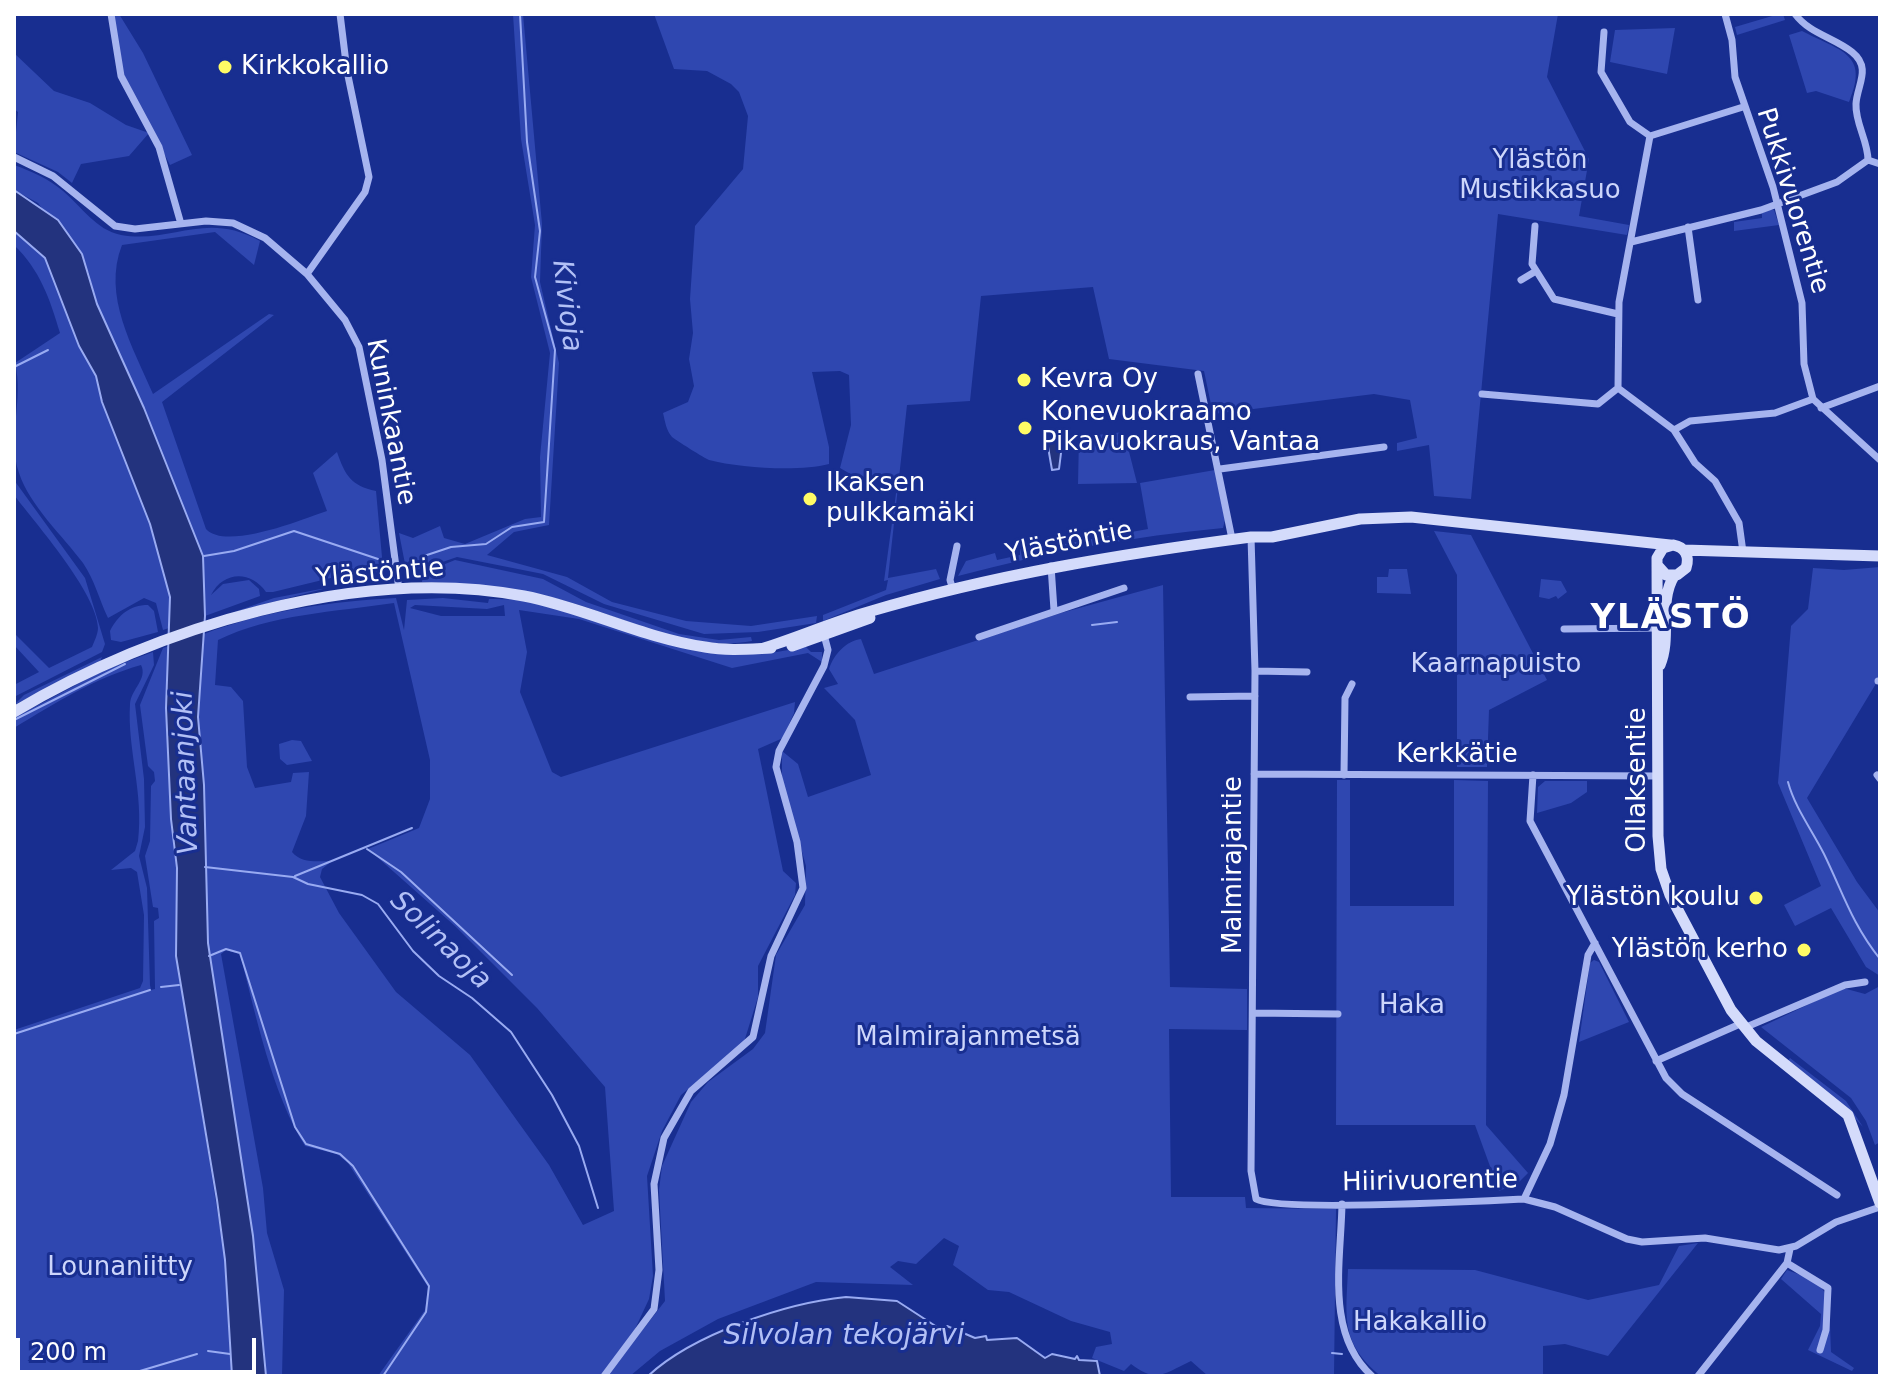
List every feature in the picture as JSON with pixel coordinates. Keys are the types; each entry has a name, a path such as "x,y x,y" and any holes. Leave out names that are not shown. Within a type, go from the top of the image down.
{"main road":[{"name":"Ylästöntie","path":"14,712 78,677 152,645 217,623 306,603 399,590 473,590 521,596 583,610 686,643 732,650 764,648 823,633 868,612 1051,566 1251,537 1289,526 1411,517 1670,545 1684,550 1714,553 1880,556"},
{"path":"1635,541 1657,562 1663,573 1674,576"},
{"path":"1657,562 1660,550 1670,545"},
{"path":"1684,550 1686,568"},
{"name":"Ylästöntie","path":"1674,576 1714,553"},
{"name":"Ollaksentie","path":"1657,562 1661,628 1659,860 1663,878 1742,1026 1848,1115 1880,1205"},
{"name":"Ollaksentie","path":"1661,628 1667,592 1674,576"}],"street":[{"path":"111,14 121,76 159,147 181,224"},
{"path":"307,274 315,268 335,232 365,192 369,177 354,110 340,14"},
{"name":"Pukkivuorentie","path":"1725,14 1743,107 1777,204 1804,313 1804,364 1813,399"},
{"path":"1795,14 1803,26 1859,60 1863,77 1857,111 1868,160"},
{"path":"1604,32 1601,72 1630,122 1650,136"},
{"path":"1650,136 1743,107"},
{"path":"1650,136 1618,314 1621,334 1616,366 1618,388 1674,430 1695,463 1721,489 1739,523 1743,552"},
{"name":"Kuninkaantie","path":"14,157 53,176 115,226 135,229 221,221 251,230 282,250 307,274 345,320 359,347 382,460 399,590"},
{"path":"1868,160 1880,164"},
{"path":"1631,242 1777,204 1837,182 1868,160"},
{"path":"1535,226 1531,253 1536,271 1558,302 1618,314"},
{"path":"1688,227 1698,300"},
{"path":"1521,280 1536,271"},
{"path":"1198,374 1232,539"},
{"path":"1821,408 1880,386"},
{"path":"1482,394 1598,404 1618,388"},
{"path":"1674,430 1690,421 1775,413 1813,399 1880,460"},
{"path":"1220,469 1384,447"},
{"name":"Malmirajantie","path":"1251,537 1255,671 1254,1193"},
{"path":"953,590 950,580 957,546"},
{"path":"1051,566 1054,610"},
{"path":"979,637 1124,588"},
{"path":"1564,629 1661,628"},
{"path":"604,1376 654,1309 659,1270 654,1184 664,1138 691,1091 753,1037 771,956 803,888 797,842 776,767 779,751 824,666 828,650 823,633"},
{"path":"1255,671 1307,672"},
{"path":"1344,775 1345,698 1352,684"},
{"path":"1190,697 1255,696"},
{"name":"Kerkkätie","path":"1254,774 1659,776"},
{"path":"1533,775 1530,821 1666,1078 1682,1094 1837,1195"},
{"path":"1524,1199 1558,1118 1588,955 1595,943"},
{"path":"1656,1061 1845,985 1865,982"},
{"path":"1253,1013 1338,1014"},
{"name":"Hiirivuorentie","path":"1254,1193 1265,1203 1524,1199 1555,1207 1627,1239 1642,1242 1705,1238 1765,1249 1790,1249"},
{"path":"1342,1204 1342,1332 1355,1360 1372,1376"},
{"path":"1698,1376 1787,1263 1790,1249 1836,1222 1880,1205"},
{"path":"1787,1263 1828,1288 1826,1330 1820,1350"}],"green space":[{"path":"114,14 119,14 143,53 192,155 170,165 121,69"},
{"path":"513,14 523,14 542,224 540,282 559,363 549,525 514,532 487,555 567,577 612,602 686,621 751,626 817,616 816,623 758,632 704,634 604,604 543,574 457,557 425,568 406,569 399,533 413,538 440,526 444,538 465,544 525,519 541,517 540,457 550,353 531,277 535,225 521,139"},
{"name":"Ylästön Mustikkasuo","path":"654,14 1558,14 1547,77 1589,159 1579,216 1629,225 1627,235 1498,214 1471,499 1434,496 1429,445 1397,451 1397,443 1417,438 1410,400 1374,394 1213,414 1204,371 1109,359 1093,287 981,296 970,401 907,405 888,578 936,569 940,579 886,595 823,621 823,615 886,590 888,580 884,581 898,479 854,476 840,468 851,425 849,375 840,371 812,372 829,447 829,464 786,468 722,463 702,456 674,439 668,431 663,413 688,402 694,386 689,359 693,333 690,299 695,226 743,169 748,116 739,92 731,84 707,71 674,69"},
{"path":"1783,14 1785,20 1737,35 1735,27"},
{"path":"1675,28 1667,74 1610,62 1615,30"},
{"path":"1802,31 1839,49 1853,63 1855,86 1849,102 1816,91 1807,93 1789,35"},
{"path":"14,53 54,91 90,103 126,125 149,133 129,156 81,164 72,183 58,172 14,152 18,112 14,109"},
{"path":"14,165 52,183 96,223 121,235 139,237 222,228 260,241 254,265 215,232 122,245 116,283 122,321 129,340 153,394 269,314 274,315 162,402 206,529 216,535 247,535 327,511 313,473 337,452 355,483 376,491 383,568 375,573 343,575 273,592 266,592 253,580 237,576 223,581 211,595 223,584 249,580 259,589 260,596 205,616 203,556 144,408 96,304 89,273 38,203 14,190"},
{"path":"1774,210 1779,225 1734,231 1734,222 1762,218 1762,213"},
{"path":"14,231 45,258 79,346 96,376 102,402 150,524 170,597 169,628 163,630 156,603 144,598 108,618 87,570 39,509 19,473 15,446 18,391 15,363 60,333 43,286 14,245"},
{"path":"1124,432 1137,483 1078,484 1079,437"},
{"path":"1215,470 1225,520 1223,528 1091,546 958,576 966,561 995,553 997,560 1020,555 1020,549 1029,547 1031,550 1148,529 1140,483"},
{"path":"14,480 85,578 105,644 102,652 14,697 14,685 39,672 14,645 14,633 49,668 92,647 98,628 95,613 77,578 14,495"},
{"name":"Kaarnapuisto","path":"1434,531 1471,535 1547,680 1489,710 1487,767 1457,767 1457,575"},
{"path":"455,560 543,579 586,602 679,634 719,640 751,637 752,641 704,642 680,638 545,596 492,587 422,582 423,573"},
{"path":"1880,567 1880,677 1807,798 1857,882 1880,913 1880,976 1866,967 1831,908 1795,926 1784,905 1821,886 1778,783 1791,626 1808,609 1813,568 1844,570"},
{"path":"1389,569 1407,569 1411,594 1377,593 1377,577 1388,577"},
{"path":"1541,579 1561,581 1567,592 1558,599 1556,596 1549,599 1539,597"},
{"name":"Malmirajanmetsä","path":"1163,585 1170,987 1247,989 1247,1030 1169,1029 1171,1197 1245,1197 1246,1208 1336,1209 1334,1376 1208,1376 1191,1361 1155,1375 1131,1364 1124,1371 1092,1358 1096,1347 1112,1344 1110,1332 1071,1321 1009,1292 988,1290 953,1265 959,1246 944,1238 916,1264 898,1261 890,1267 913,1285 816,1282 718,1319 660,1351 630,1376 607,1376 665,1301 659,1190 662,1166 691,1102 708,1082 753,1049 765,1033 776,955 805,905 806,866 782,781 782,751 798,764 808,797 871,775 855,720 824,688 838,684 829,669 837,653 850,642 861,639 874,674 1061,613"},
{"path":"331,587 234,612 274,598"},
{"path":"396,598 404,630 407,600 443,598 488,603 489,599 529,602 569,610 684,645 723,652 763,653 805,646 811,652 822,652 822,662 808,653 732,668 579,619 519,610 527,652 520,692 552,772 561,777 795,702 794,713 783,738 758,749 783,871 796,883 795,895 758,966 758,997 744,1042 681,1095 662,1131 647,1176 653,1276 649,1299 635,1329 600,1376 378,1376 425,1310 428,1287 348,1163 337,1154 305,1146 274,1078 240,954 226,950 221,954 263,1188 267,1233 284,1290 282,1376 266,1376 253,1236 208,943 204,785 198,717 204,634 274,613","holes":["394,603 430,760 430,799 419,828 368,849 455,926 537,1008 605,1087 614,1211 583,1225 549,1165 470,1055 396,992 339,913 320,877 322,869 332,861 305,860 292,852 306,816 309,772 293,773 291,782 255,788 247,767 243,701 231,687 215,685 218,640 281,619","415,605 487,609 504,605 505,616 441,616 410,608"]},
{"path":"148,605 154,611 158,632 121,642 111,640 110,631 121,616 130,609"},
{"name":"Lounaniitty","path":"169,646 166,708 171,819 177,868 176,906 198,1089 225,1260 232,1376 14,1376 14,1030 140,988 143,981 144,915 137,872 131,868 111,870 135,851 138,841 139,806 130,704 143,670 141,665 91,684 14,728 14,718 104,670 153,652 154,665 135,704 144,779 145,827 139,856 147,888 150,985 151,990 155,989 154,921 159,918 158,908 153,907 145,856 150,841 151,786 155,781 154,772 148,766 140,705 163,648"},
{"path":"102,657 100,662 14,705 24,695"},
{"path":"301,741 312,761 287,765 280,759 279,744"},
{"name":"Haka","path":"1337,780 1350,780 1350,906 1454,906 1454,780 1488,781 1486,1125 1528,1173 1518,1183 1499,1191 1475,1125 1336,1125"},
{"path":"1545,781 1587,781 1587,792 1571,803 1537,813 1538,787"},
{"path":"1594,960 1599,962 1629,1022 1579,1042 1590,963"},
{"path":"1880,986 1880,1142 1875,1145 1866,1121 1851,1098 1761,1027 1843,988 1865,994"},
{"path":"1790,1058 1846,1101 1863,1127 1837,1099 1788,1061"},
{"name":"Hakakallio","path":"1698,1243 1608,1356 1565,1344 1543,1346 1543,1376 1381,1376 1358,1352 1348,1328 1348,1269 1475,1270 1588,1300 1659,1285 1679,1246"},
{"path":"1787,1270 1817,1281 1829,1299 1831,1352 1854,1368 1852,1371 1808,1350 1820,1326 1821,1314 1781,1279"}],"water":[{"name":"Vantaanjoki","path":"14,190 58,220 82,254 97,304 144,408 203,556 205,616 198,717 204,785 208,943 253,1236 266,1376 232,1376 225,1260 217,1200 176,956 177,868 171,819 166,708 170,597 150,524 102,402 96,376 79,346 45,258 14,231"},
{"path":"1063,437 1059,469 1052,470 1047,441"},
{"name":"Silvolan tekojärvi","path":"846,1297 897,1301 937,1327 937,1332 946,1333 947,1326 975,1338 1017,1338 1045,1358 1052,1354 1097,1361 1100,1376 648,1376 689,1347 741,1323 796,1306"}],"waterway":[{"name":"Kivioja","path":"421,557 451,547 486,544 512,527 544,522 555,350 535,277 540,231 527,142 520,14"},
{"path":"14,367 48,350"},
{"name":"Kivioja","path":"204,556 234,551 294,531 378,559"},
{"path":"1092,625 1117,622"},
{"path":"14,720 125,664"},
{"path":"1788,782 1855,921 1880,959"},
{"path":"295,876 412,828"},
{"path":"367,849 401,872 512,975"},
{"name":"Solinaoja","path":"205,867 293,877 308,884 362,895 378,904 413,951 439,976 472,998 511,1032 552,1095 579,1146 598,1208"},
{"path":"209,956 226,949 240,953 295,1127 306,1144 340,1154 353,1166 429,1286 426,1312 383,1376"},
{"path":"161,987 179,985"},
{"path":"14,1034 150,990"},
{"path":"208,1351 230,1354"},
{"path":"1332,1353 1342,1354"},
{"path":"123,1376 197,1354"}],"place":[{"name":"Kirkkokallio","path":"225,67"},
{"name":"Kevra Oy","path":"1024,380"},
{"name":"Konevuokraamo Pikavuokraus, Vantaa","path":"1025,428"},
{"name":"Ikaksen pulkkamäki","path":"810,499"},
{"name":"Ylästön koulu","path":"1756,898"},
{"name":"Ylästön kerho","path":"1804,950"}],"district":[{"name":"YLÄSTÖ","path":"1671,619"}]}
